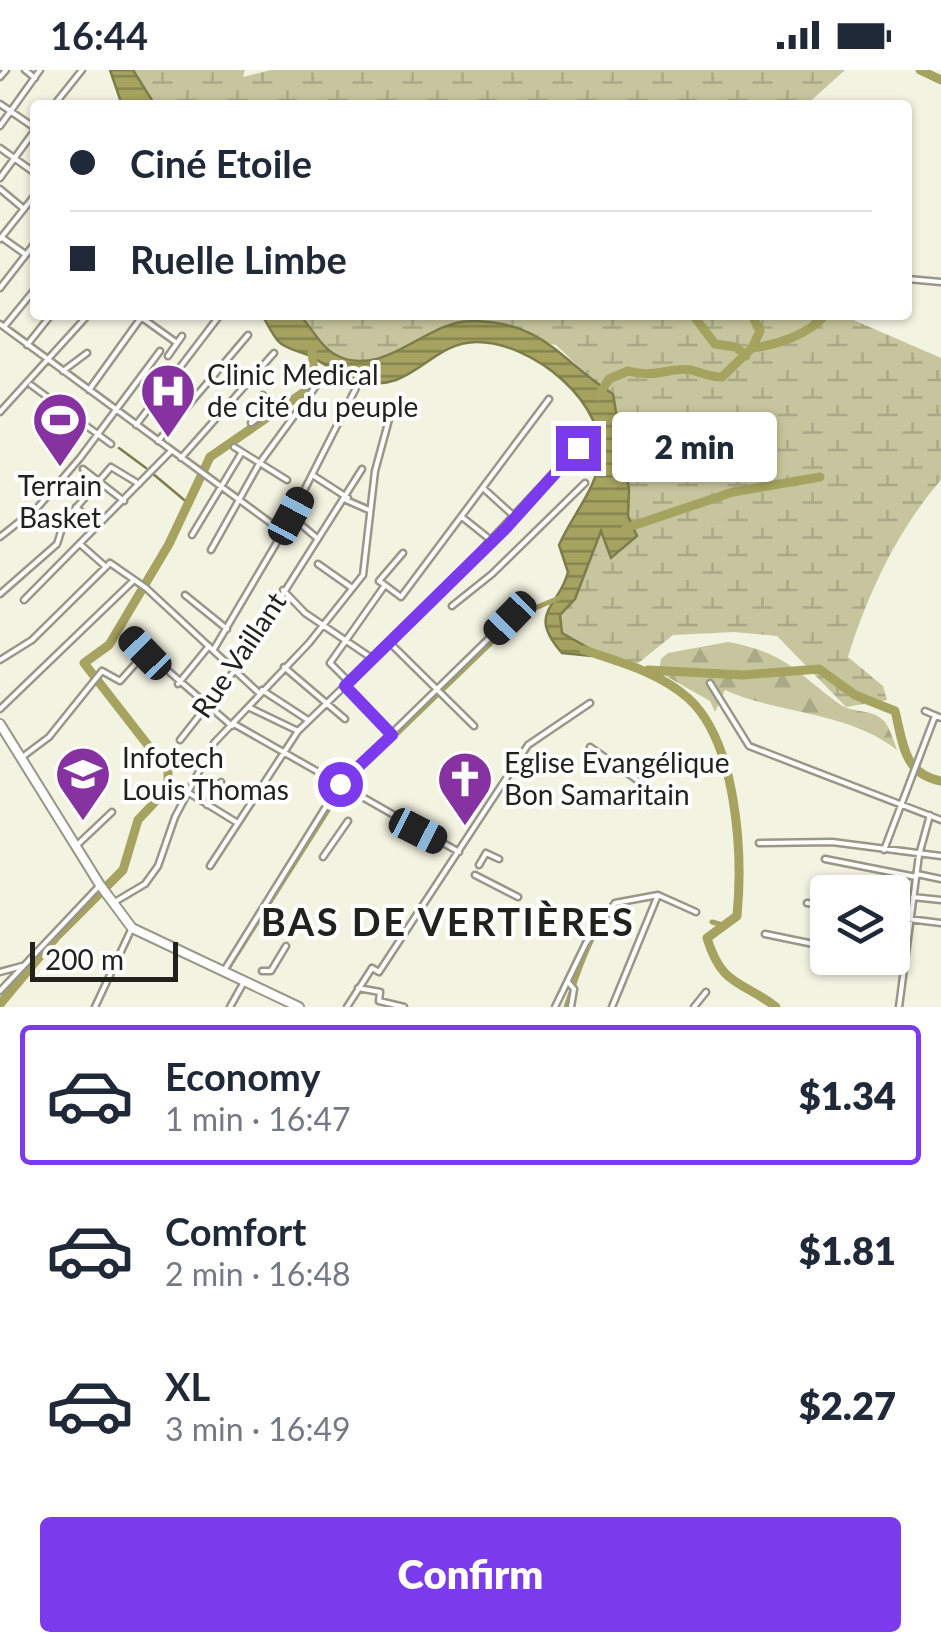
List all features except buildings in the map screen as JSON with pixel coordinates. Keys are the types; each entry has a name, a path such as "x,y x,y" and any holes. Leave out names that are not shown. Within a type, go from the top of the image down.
{"main road":[{"path":"0,724 75,847 132,928 299,1007"}],"street":[{"path":"0,77 6,70"},
{"path":"24,70 35,78"},
{"path":"0,126 40,70"},
{"path":"58,100 82,70"},
{"path":"0,104 30,125"},
{"path":"0,178 30,136"},
{"path":"0,148 30,170"},
{"path":"0,189 24,209"},
{"path":"26,254 0,237 30,201"},
{"path":"0,288 30,249"},
{"path":"912,279 941,282"},
{"path":"30,295 2,326 283,532"},
{"path":"28,345 47,320"},
{"path":"0,412 84,320"},
{"path":"89,390 137,320"},
{"path":"145,320 177,343"},
{"path":"136,425 216,320"},
{"path":"158,441 248,335"},
{"path":"168,356 182,336"},
{"path":"0,538 38,507 98,436 160,351"},
{"path":"63,371 87,353"},
{"path":"181,458 274,353"},
{"path":"29,383 111,444"},
{"path":"211,550 259,464 316,386"},
{"path":"178,684 226,629 283,532 356,388"},
{"path":"250,423 274,408 262,394"},
{"path":"363,574 401,597 549,399"},
{"path":"110,900 145,884 158,866 214,744 322,626 363,574 369,510 391,412"},
{"path":"234,447 286,480"},
{"path":"210,866 282,750 298,731 441,593 578,448"},
{"path":"24,600 171,451"},
{"path":"192,535 242,452"},
{"path":"0,594 62,538 64,522 111,467 139,485"},
{"path":"83,469 124,501"},
{"name":"Rue Vaillant","path":"180,740 235,670 362,470"},
{"path":"313,476 369,510"},
{"path":"452,606 492,574 585,482"},
{"path":"483,488 515,517"},
{"path":"76,508 98,527"},
{"path":"291,516 318,539"},
{"path":"462,517 492,541"},
{"path":"80,544 106,567"},
{"path":"379,581 404,553"},
{"path":"0,660 32,640 112,564 144,587 260,692 310,720"},
{"path":"318,564 352,588"},
{"path":"0,709 134,580"},
{"path":"385,585 330,663 392,735"},
{"path":"283,590 322,626 373,659"},
{"path":"185,595 226,629"},
{"path":"222,972 340,784 524,605"},
{"path":"130,638 178,684 233,725 459,852"},
{"path":"390,643 474,726"},
{"path":"21,758 49,737 95,678 107,670 120,681 145,653"},
{"path":"284,668 345,719"},
{"path":"710,682 732,715 744,743 941,820"},
{"path":"347,1007 372,968 379,972 528,745 590,703"},
{"path":"248,707 298,731"},
{"path":"884,850 938,717 925,711"},
{"path":"590,747 650,789 643,802 634,802"},
{"path":"207,805 221,782"},
{"path":"190,793 236,822"},
{"path":"75,847 112,812"},
{"path":"930,815 919,855 910,920 941,922"},
{"path":"323,857 348,821"},
{"path":"759,843 798,839 941,856"},
{"path":"479,865 486,853 500,859"},
{"path":"825,859 941,879"},
{"path":"476,875 518,898"},
{"path":"0,991 100,885"},
{"path":"554,1007 586,943 615,902 658,895 696,912"},
{"path":"612,1007 658,895"},
{"path":"914,897 941,900"},
{"path":"95,1007 132,928"},
{"path":"765,934 810,943"},
{"path":"262,971 271,971 286,946"},
{"path":"0,972 22,966"},
{"path":"899,1007 902,975"},
{"path":"230,1007 244,982"},
{"path":"568,982 574,989 571,1007"},
{"path":"358,988 380,992 379,1001 404,1007"},
{"path":"694,1007 706,992"}],"green space":[{"path":"133,70 245,70 243,77 271,70 845,70 812,100 152,100"},
{"path":"304,320 854,320 941,358 941,480 911,520 886,564 848,657 883,686 887,700 846,707 777,636 734,632 673,635 637,664 576,644 561,633 559,615 575,599 602,529 628,517 629,489 599,386 556,345 449,324 384,357 363,363 333,354"},
{"path":"728,642 778,658 841,705 879,717 888,727 897,750 878,737 835,720 725,690 715,712 710,701 659,672 661,659 668,653"}],"shaded area":[{"path":"110,70 133,70 152,100 120,100"},
{"path":"265,320 304,320 331,352 354,361 388,355 455,323 498,323 536,336 613,394 629,489 628,516 637,536 611,558 601,531 575,599 560,615 562,633 592,650 591,656 562,653 546,628 548,611 568,572 559,545 599,464 593,420 563,380 521,353 477,342 454,346 396,380 362,382 281,344"}],"waterway":[{"path":"920,70 941,80"},
{"path":"697,320 715,344 736,347 746,356"},
{"path":"598,396 609,379 628,371 647,374 684,369 722,377 752,348 760,331 754,320"},
{"path":"752,348 793,337 819,320"},
{"path":"0,1004 56,937 123,870 138,820 168,788 168,771 84,663 109,645 169,544 210,457 307,390 314,377 312,349"},
{"path":"524,510 598,435"},
{"path":"119,448 146,468"},
{"path":"152,473 189,504"},
{"path":"626,528 733,492 820,477"},
{"path":"227,970 344,785 521,614 559,598"},
{"path":"584,650 664,681 688,698 704,717 727,770 739,862 737,916 707,938 726,974 776,1007"},
{"path":"648,670 743,675 819,669 855,695 895,711 912,764 928,777 941,781"},
{"path":"566,1007 595,934 622,903"},
{"path":"712,922 723,925"}],"place":[{"name":"Clinic Medical de cité du peuple","path":"168,440"},
{"name":"Terrain Basket","path":"60,469"},
{"name":"Infotech Louis Thomas","path":"83,823"},
{"name":"Eglise Evangélique Bon Samaritain","path":"465,828"}],"district":[{"name":"BAS DE VERTIÈRES","path":"448,923"}],"route":[{"path":"340,784 392,735 345,686 506,528 578,448"}]}
